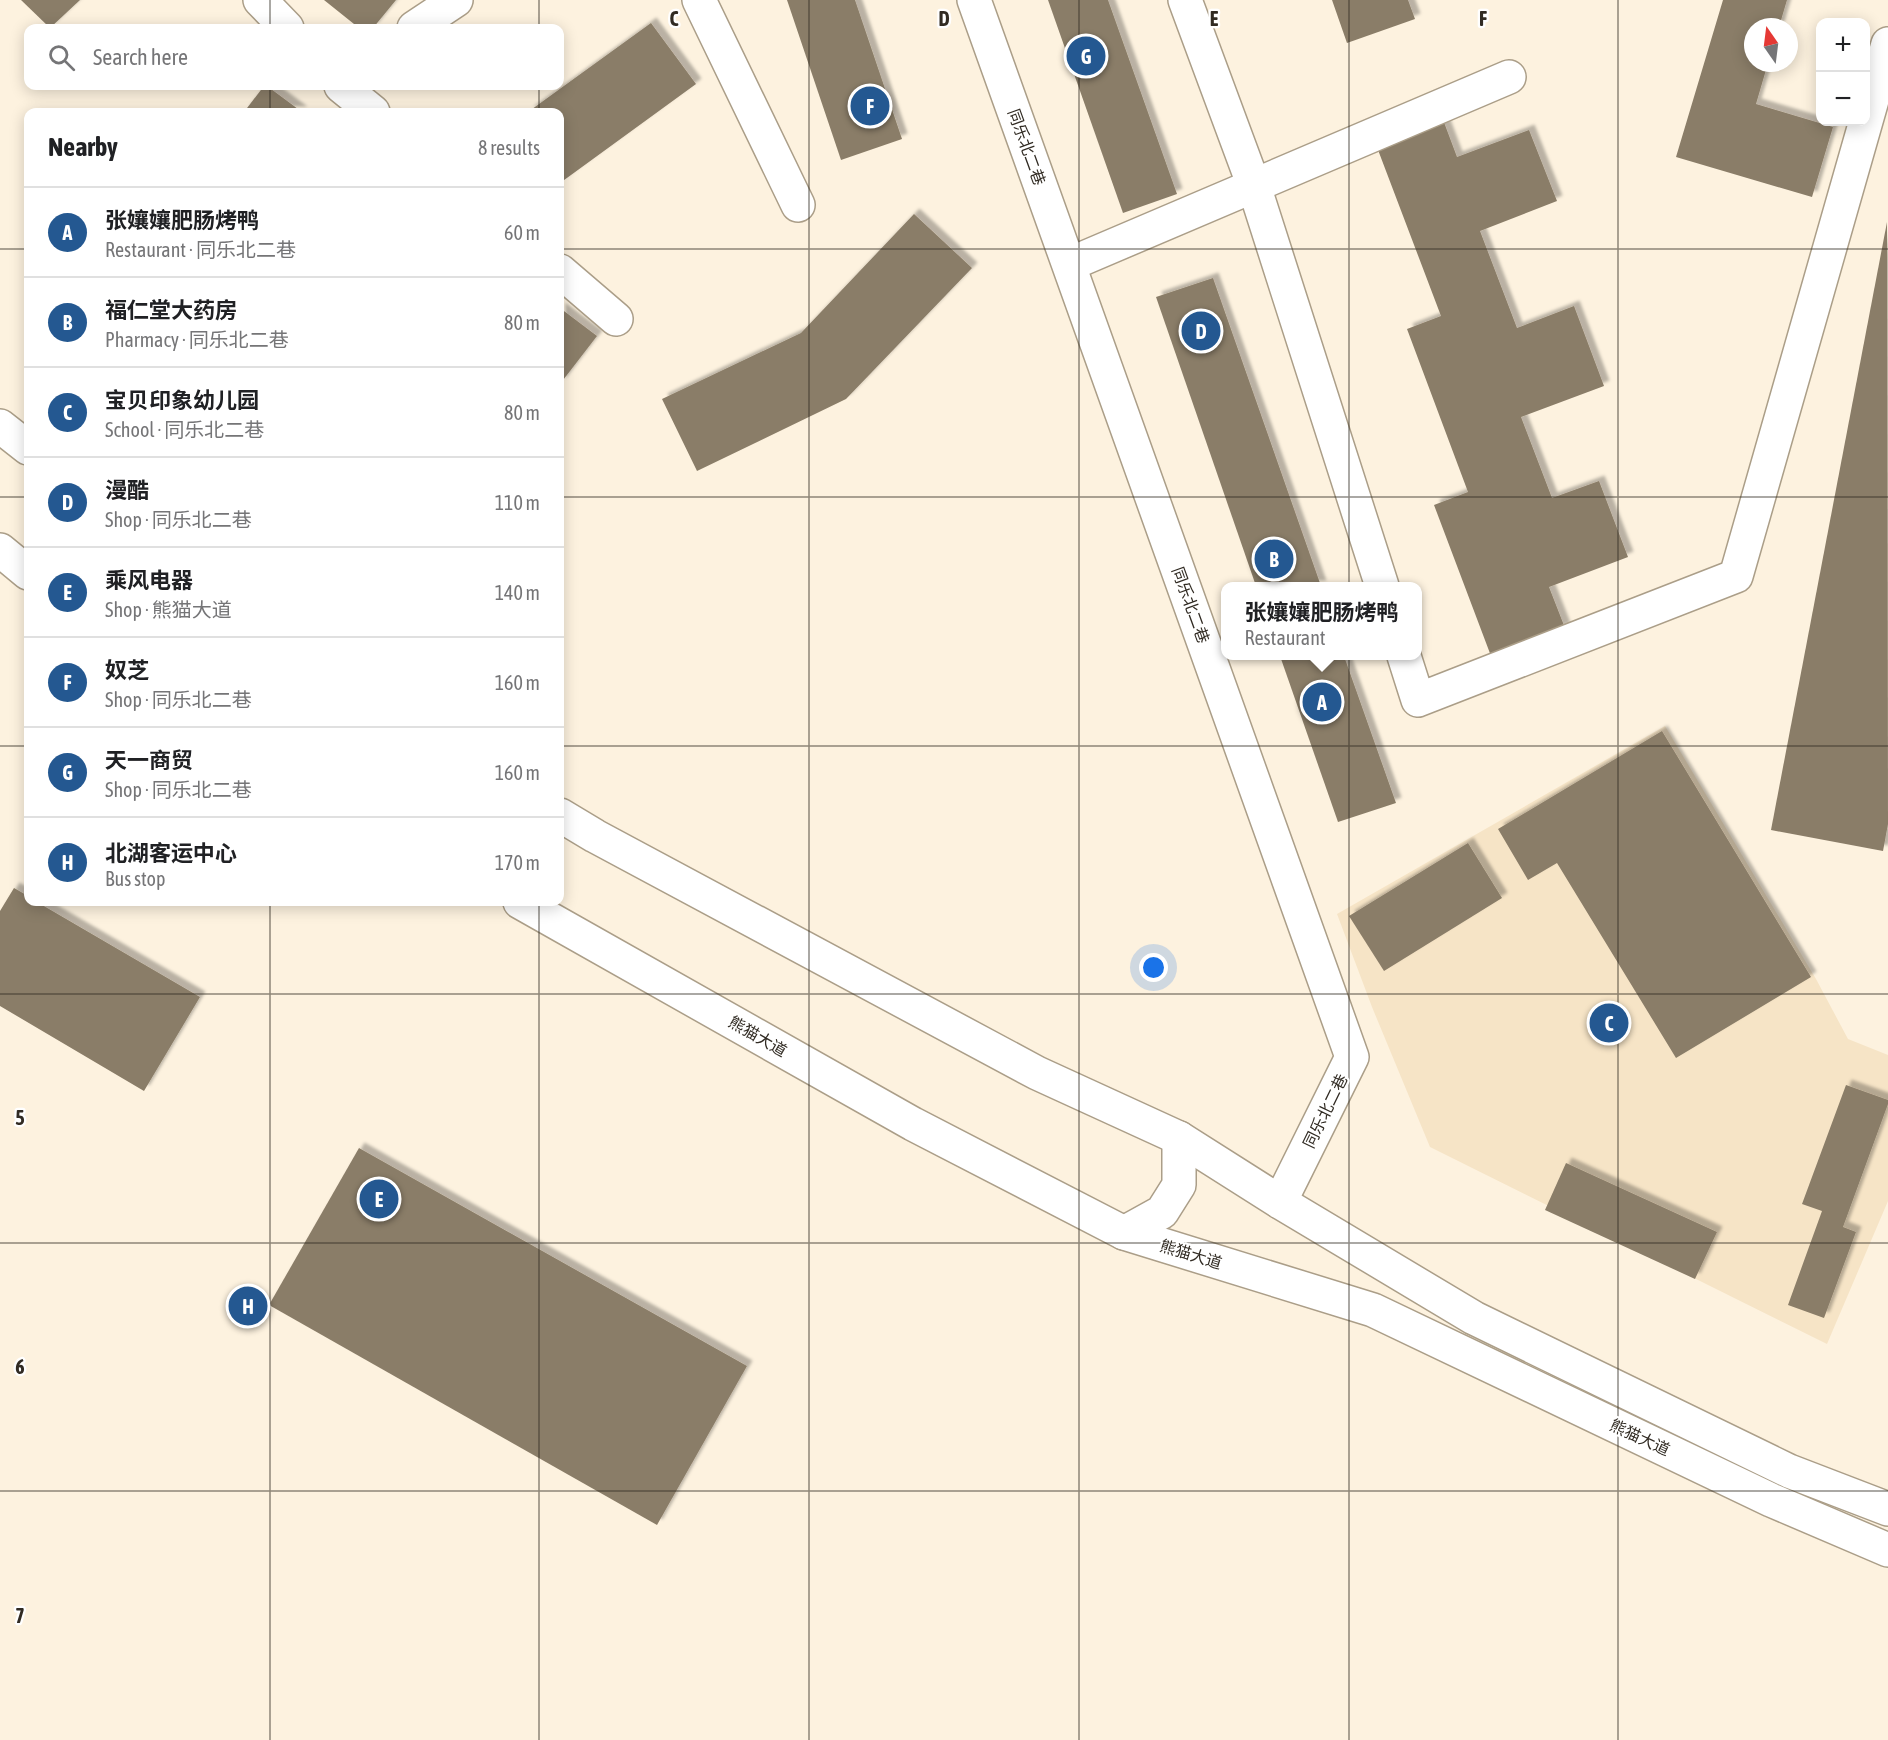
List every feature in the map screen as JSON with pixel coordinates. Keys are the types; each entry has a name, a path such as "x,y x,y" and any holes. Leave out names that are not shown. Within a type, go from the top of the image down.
{"street":[{"path":"260,0 282,24"},
{"path":"420,24 456,0"},
{"path":"699,0 798,205"},
{"name":"同乐北二巷","path":"974,0 1352,1057 1280,1202"},
{"path":"1185,0 1254,186 1381,582"},
{"path":"1405,660 1418,700 1736,576 1882,92 1888,44"},
{"path":"1070,264 1509,77"},
{"path":"346,90 368,108"},
{"path":"564,274 616,319"},
{"path":"0,426 24,445"},
{"path":"0,550 24,570"},
{"name":"熊猫大道","path":"564,817 1037,1073 1179,1138 1280,1202 1474,1318 1789,1471 1888,1509"},
{"name":"熊猫大道","path":"527,906 913,1124 1124,1233 1373,1310 1771,1500 1888,1550"},
{"path":"1124,1233 1162,1212 1179,1185 1179,1138"}],"shaded area":[{"path":"1665,726 1816,979 1848,1039 1888,1055 1888,1201 1827,1344 1430,1147 1372,1007 1337,914"}],"building":[{"path":"21,0 80,0 54,24 46,24"},
{"path":"324,0 396,0 376,24 354,24"},
{"path":"787,0 855,0 902,139 841,160"},
{"path":"1048,0 1108,0 1177,194 1123,213"},
{"path":"1332,0 1408,0 1415,19 1347,43"},
{"path":"1723,0 1787,0 1782,18 1744,18 1744,72 1765,72 1756,104 1816,122 1816,126 1833,127 1812,197 1676,157"},
{"path":"651,23 696,84 564,180 564,108 534,108 558,90 564,90 564,86"},
{"path":"261,90 272,90 297,108 247,108"},
{"path":"1442,117 1457,157 1529,130 1557,201 1480,231 1517,328 1574,306 1604,386 1521,417 1552,498 1599,481 1628,557 1549,587 1565,628 1491,656 1434,505 1468,492 1407,329 1441,316 1375,142"},
{"path":"914,214 972,268 846,399 697,471 662,399 801,333"},
{"path":"1887,222 1888,824 1883,851 1771,830"},
{"path":"1213,278 1320,582 1255,582 1156,297"},
{"path":"564,311 597,336 564,379"},
{"path":"1281,660 1345,660 1396,803 1338,822"},
{"path":"1662,731 1811,977 1676,1058 1557,863 1528,880 1498,829"},
{"path":"1468,843 1502,898 1384,971 1349,916"},
{"path":"14,888 24,894 24,906 44,906 200,997 144,1091 0,1006 0,911"},
{"path":"1846,1085 1888,1100 1888,1104 1843,1227 1856,1232 1824,1318 1788,1305 1822,1211 1802,1204"},
{"path":"359,1148 747,1366 657,1525 269,1305"},
{"path":"1566,1163 1717,1232 1695,1279 1545,1210"}],"place":[{"name":"天一商贸","path":"1086,56"},
{"name":"奴芝","path":"870,106"},
{"name":"漫酷","path":"1201,331"},
{"name":"福仁堂大药房","path":"1274,559"},
{"name":"张孃孃肥肠烤鸭","path":"1322,702"},
{"name":"宝贝印象幼儿园","path":"1609,1023"},
{"name":"乘风电器","path":"379,1199"},
{"name":"北湖客运中心","path":"248,1306"}]}
